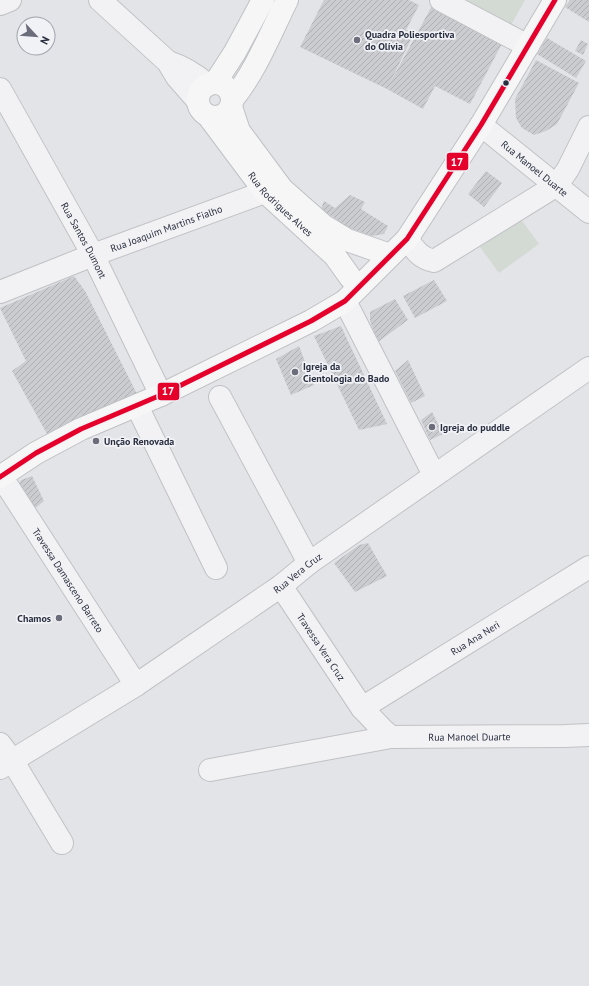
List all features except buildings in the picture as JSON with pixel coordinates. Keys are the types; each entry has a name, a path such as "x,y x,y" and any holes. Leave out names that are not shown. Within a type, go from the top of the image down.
{"main road":[{"path":"263,0 235,52 207,96 215,118 227,113 251,73 287,0"},
{"path":"0,476 36,453 81,428 161,395 311,321 351,294 407,239 481,125 555,0"},
{"name":"Rua Rodrigues Alves","path":"272,188 239,130 231,94 227,88 221,84 207,96 272,188 282,189 324,226 341,248 350,277 351,294"},
{"name":"Rua Rodrigues Alves","path":"341,248 390,255"}],"street":[{"path":"0,4 10,0"},
{"name":"Rua Rodrigues Alves","path":"100,0 168,62 194,73 207,96"},
{"path":"441,0 528,46"},
{"name":"Rua Santos Dumont","path":"0,89 7,121 93,255 161,395"},
{"name":"Rua Manoel Duarte","path":"481,125 589,212"},
{"path":"407,239 419,256 427,260 434,260 557,185 568,169 589,128"},
{"name":"Rua Joaquim Martins Fialho","path":"0,292 93,255 272,188"},
{"name":"Rua Rodrigues Alves","path":"351,294 434,475"},
{"name":"Rua Vera Cruz","path":"4,758 136,685 281,586 308,563 589,368"},
{"path":"220,397 308,563"},
{"path":"137,406 216,568"},
{"name":"Travessa Damasceno Barreto","path":"0,476 136,685"},
{"name":"Rua Ana Neri","path":"362,708 589,567"},
{"name":"Travessa Vera Cruz","path":"281,586 362,708"},
{"path":"362,708 382,730 391,737"},
{"name":"Rua Manoel Duarte","path":"210,770 391,737 589,735"},
{"path":"4,758 62,843"}],"shaded area":[{"path":"467,0 525,0 511,25"},
{"path":"520,218 539,244 499,273 480,247"}],"transit line":[{"name":"17","path":"0,477 36,453 81,429 161,395 311,321 345,301 407,239 481,125 555,0"}],"place":[{"name":"Quadra Poliesportiva do Olívia","path":"357,40"},
{"name":"Igreja da Cientologia do Bado","path":"295,372"},
{"name":"Igreja do puddle","path":"432,427"},
{"name":"Unção Renovada","path":"96,441"},
{"name":"Chamos","path":"59,618"}]}
